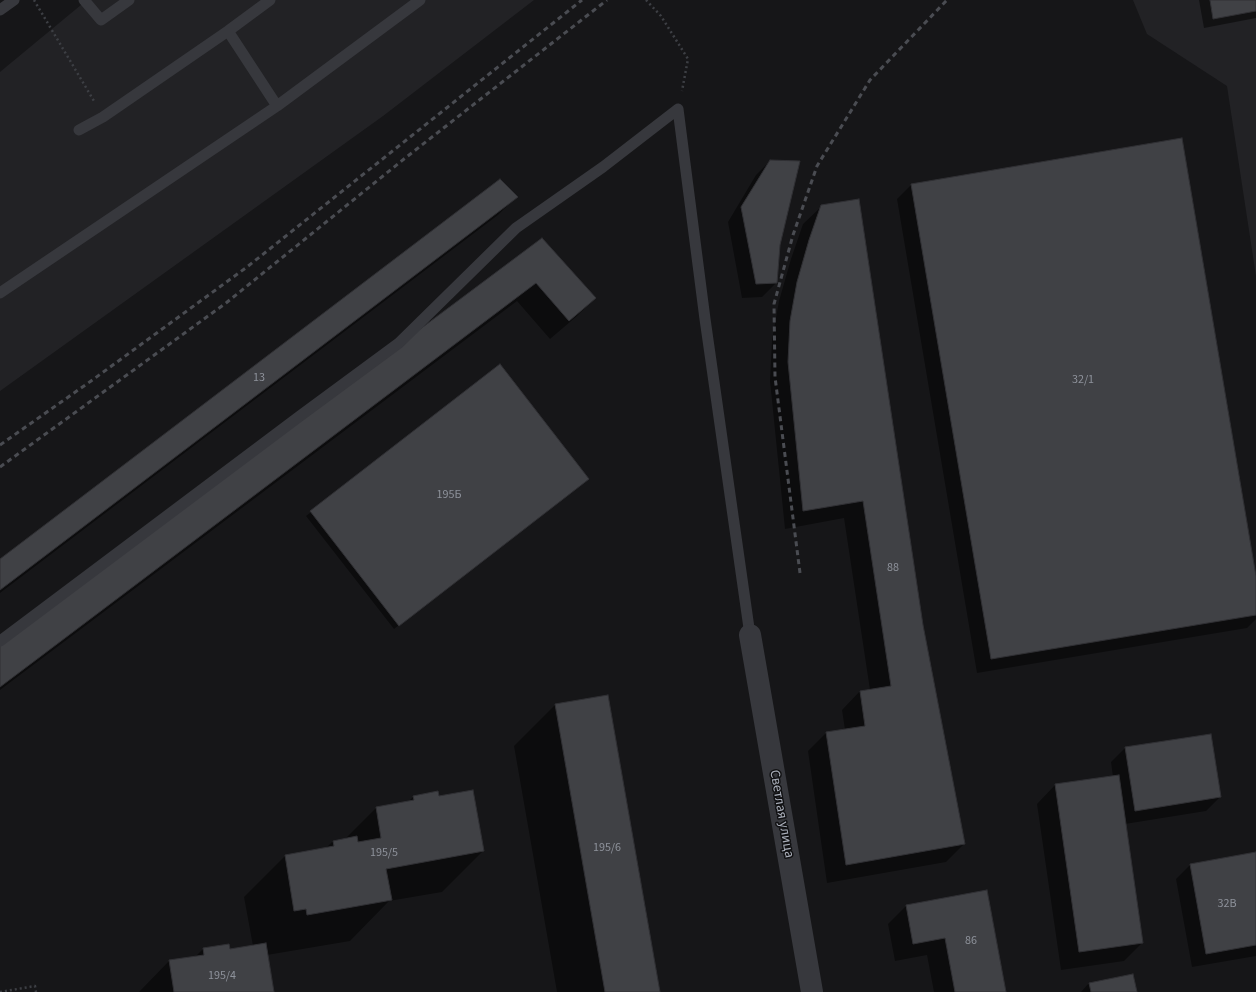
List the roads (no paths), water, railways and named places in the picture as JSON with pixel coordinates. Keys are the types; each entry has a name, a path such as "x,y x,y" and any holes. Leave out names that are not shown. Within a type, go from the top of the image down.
{"street":[{"name":"Светлая улица","path":"750,635 812,992"}],"lane":[{"path":"0,10 14,0"},
{"path":"84,0 101,20 129,0"},
{"path":"79,130 102,117 228,32 270,0"},
{"path":"0,293 277,106 420,0"},
{"path":"228,32 277,106"},
{"path":"0,641 399,343 516,228 603,167 678,109 705,319 750,635"}],"railway":[{"path":"0,445 91,381 247,267 582,0"},
{"path":"0,467 226,303 404,159 607,0"},
{"path":"800,573 775,377 774,304 793,235 817,166 870,80 947,0"}]}
